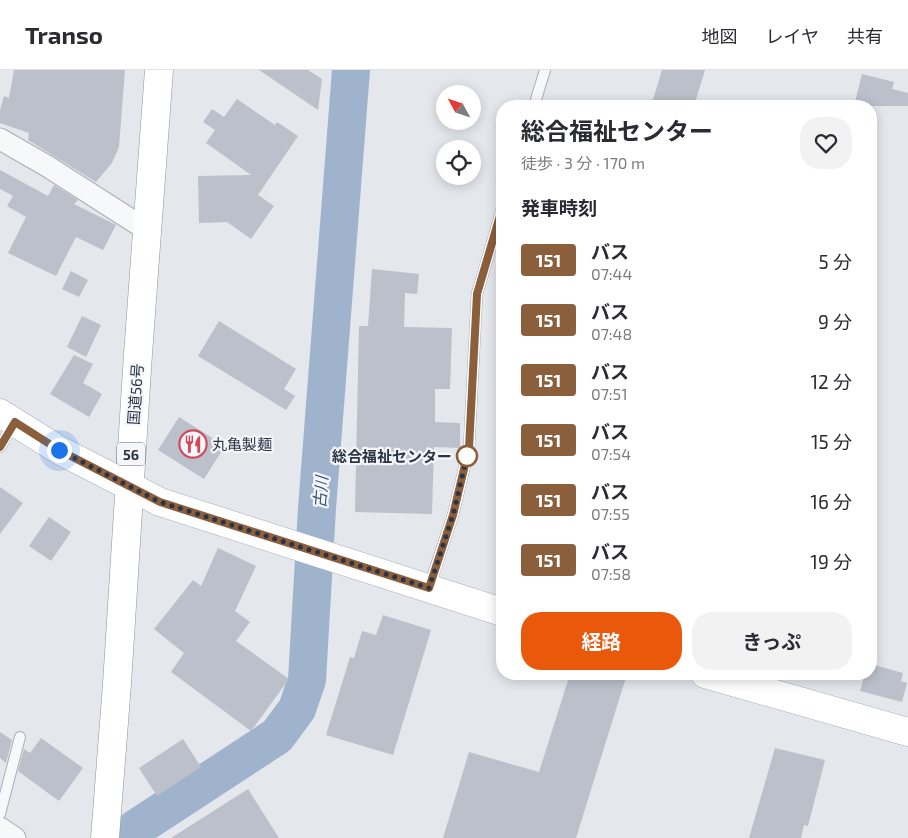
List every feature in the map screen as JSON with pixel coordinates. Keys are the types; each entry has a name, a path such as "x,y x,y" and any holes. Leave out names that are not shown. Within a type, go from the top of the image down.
{"main road":[{"name":"国道56号","path":"105,838 159,70"},
{"path":"8,418 59,450 129,488 160,502 496,610"},
{"path":"726,680 908,732"}],"street":[{"path":"0,139 47,166 148,230"},
{"path":"0,828 15,838"}],"lane":[{"path":"536,100 545,70"},
{"path":"429,588 453,515 469,448 477,294 496,229"},
{"path":"0,447 8,418"},
{"path":"0,814 20,737"}],"building":[{"path":"14,70 125,70 119,147 112,163 96,182 28,140 29,133 0,123 0,110 4,96 9,98"},
{"path":"259,70 308,70 322,79 318,110"},
{"path":"662,70 705,70 696,100 653,100"},
{"path":"862,74 894,82 892,89 908,93 908,106 877,106 877,100 856,100"},
{"path":"237,99 275,125 277,122 298,136 258,195 274,206 251,239 227,222 199,223 198,176 251,175 206,143 215,130 203,122 212,109 224,117"},
{"path":"0,170 48,196 54,185 78,200 74,204 116,225 103,250 76,237 56,276 8,253 26,217 7,206 13,196 0,189"},
{"path":"372,269 419,274 417,294 405,293 404,327 452,328 450,389 435,389 435,422 460,423 460,448 434,447 432,514 355,512 359,326 368,326"},
{"path":"71,271 88,280 79,297 62,289"},
{"path":"82,316 101,325 86,357 67,347"},
{"path":"219,321 296,369 284,389 295,396 286,410 198,356"},
{"path":"74,355 93,364 83,383 102,394 89,417 50,394"},
{"path":"179,417 225,446 204,479 158,450"},
{"path":"0,487 23,503 0,534"},
{"path":"49,517 71,532 51,561 29,546"},
{"path":"218,548 256,566 235,611 250,622 236,641 289,679 251,731 171,672 184,653 154,629 193,580 201,586"},
{"path":"383,615 431,630 393,755 326,735 350,657 354,658 362,631 376,635"},
{"path":"877,666 903,673 901,681 907,683 902,702 860,691 863,680 877,680"},
{"path":"568,680 625,680 576,838 443,838 469,752 539,772"},
{"path":"0,732 12,740 6,763 0,758"},
{"path":"41,738 83,768 59,801 18,771 24,749 30,753"},
{"path":"183,739 201,767 157,796 139,768"},
{"path":"775,748 825,760 808,826 804,825 801,838 749,838"},
{"path":"248,789 279,838 171,838"}],"waterway":[{"name":"古川","path":"135,829 277,736 297,709 307,680 317,508 351,70"}],"bus line":[{"name":"151","path":"0,447 15,422 59,450 129,488 160,502 429,588 453,515 469,448 477,294 496,229"}],"place":[{"name":"丸亀製麺","path":"193,444"},
{"name":"総合福祉センター","path":"467,456"}],"route":[{"path":"59,450 129,488 160,502 429,588 453,515 467,456"}]}
